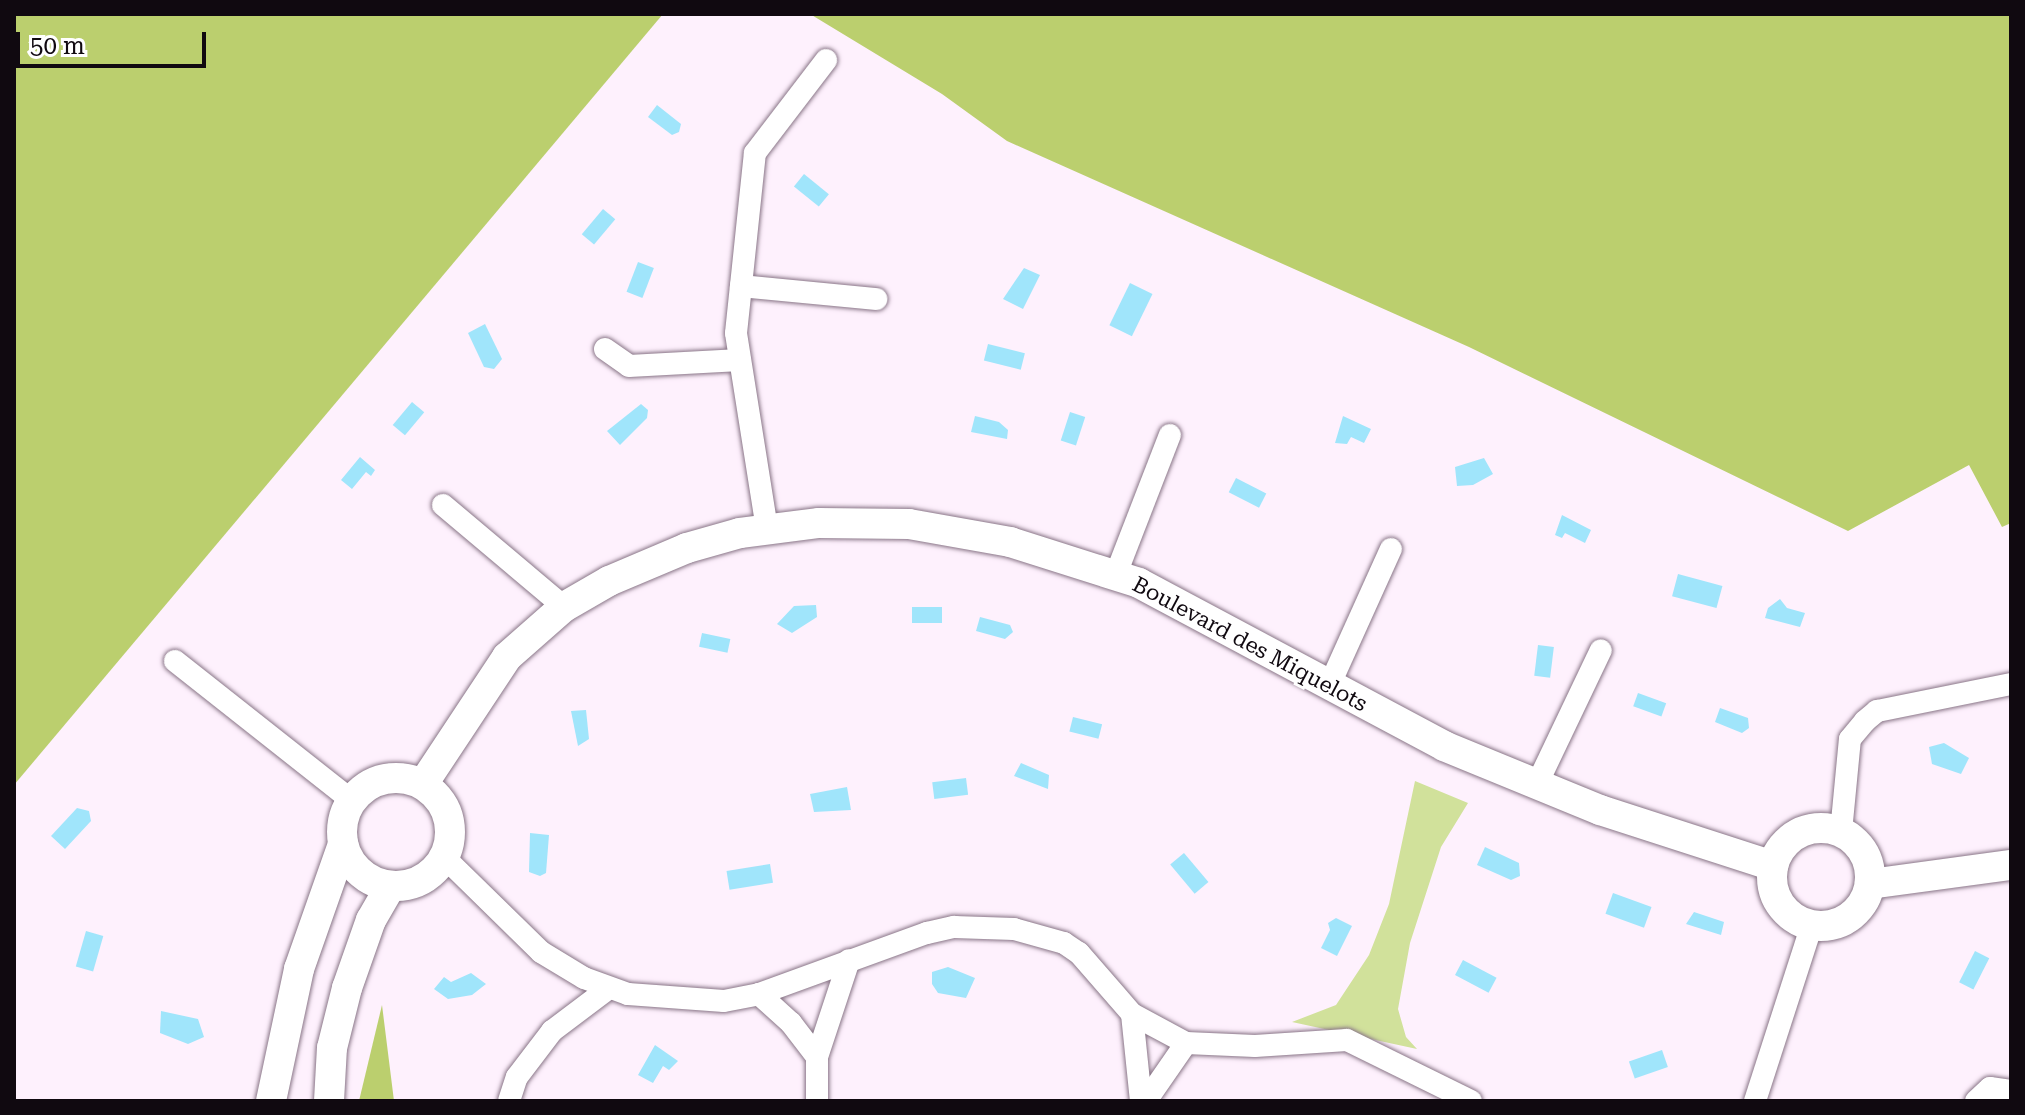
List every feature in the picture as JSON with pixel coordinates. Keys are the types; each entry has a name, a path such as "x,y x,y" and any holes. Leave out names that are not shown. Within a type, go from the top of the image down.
{"main road":[{"name":"Boulevard des Miquelots","path":"423,784 492,675 564,607 676,552 767,529 853,522 941,527 1116,574 1181,602 1437,742 1676,837 1773,866"},
{"path":"271,1101 299,969 343,844 344,814 351,800 384,779 423,784 441,801 450,824 444,857 422,879 391,886 360,873 343,844"},
{"path":"1807,830 1841,832 1864,853 1870,884 1856,912 1828,926 1797,920 1776,897 1773,866 1780,850 1807,830"},
{"path":"1870,884 2011,865"},
{"path":"329,1101 332,1048 347,988 371,920 391,886"}],"street":[{"path":"767,529 736,333 755,153 826,60"},
{"path":"741,286 876,299"},
{"path":"605,349 629,366 740,360"},
{"path":"1116,574 1170,435"},
{"path":"443,505 564,607"},
{"path":"1330,684 1391,549"},
{"path":"1537,784 1601,650"},
{"path":"175,661 351,800"},
{"path":"1841,832 1850,739 1865,721 1877,711 2011,684"},
{"path":"444,857 541,952 609,988 691,1002 759,994 849,960 954,927 1014,929 1064,943 1079,953 1132,1014 1186,1043 1255,1046 1347,1040 1471,1101"},
{"path":"1755,1101 1812,925"},
{"path":"817,1101 817,1057 849,960"},
{"path":"509,1101 517,1077 552,1031 609,988"},
{"path":"759,994 791,1023 817,1057"},
{"path":"1132,1014 1144,1101"},
{"path":"1144,1101 1186,1043"},
{"path":"1976,1101 1990,1088 2011,1091"}],"green space":[{"path":"14,14 663,14 14,785"},
{"path":"810,14 2011,14 2011,523 2002,527 1969,465 1848,531 1469,347 1007,141 942,94"},
{"path":"1415,781 1468,803 1441,847 1410,943 1398,1009 1406,1037 1417,1049 1292,1022 1336,1005 1369,955 1389,904"},
{"path":"382,1005 394,1101 359,1101"}],"water":[{"path":"657,105 681,124 679,132 672,135 648,117"},
{"path":"804,174 829,194 819,207 794,186"},
{"path":"603,209 615,219 594,245 582,234"},
{"path":"638,262 654,268 642,298 627,292"},
{"path":"1024,268 1040,275 1023,309 1003,299"},
{"path":"1130,283 1152,294 1132,336 1109,325"},
{"path":"485,324 502,359 494,369 484,367 468,333"},
{"path":"988,344 1025,353 1021,370 984,360"},
{"path":"412,402 424,412 405,435 393,425"},
{"path":"641,404 648,410 647,418 620,445 607,431"},
{"path":"1070,412 1085,417 1076,445 1061,441"},
{"path":"975,416 999,422 1008,430 1007,439 971,432"},
{"path":"1343,416 1371,429 1364,443 1351,437 1347,444 1335,443"},
{"path":"360,457 375,470 371,476 366,472 352,489 341,480"},
{"path":"1484,458 1493,474 1473,485 1457,486 1455,467"},
{"path":"1236,478 1266,493 1259,508 1229,492"},
{"path":"1562,515 1591,530 1585,543 1565,533 1562,538 1555,535"},
{"path":"1678,574 1722,586 1716,608 1672,596"},
{"path":"1780,599 1787,608 1805,613 1800,627 1765,618 1768,608"},
{"path":"816,605 817,617 792,633 777,624 794,606"},
{"path":"912,607 942,607 942,623 912,623"},
{"path":"980,617 1010,625 1013,632 1005,639 976,631"},
{"path":"702,633 730,639 727,653 699,647"},
{"path":"1538,645 1554,647 1550,678 1534,676"},
{"path":"1638,693 1666,703 1661,716 1633,706"},
{"path":"1720,708 1748,718 1749,728 1742,733 1715,722"},
{"path":"586,710 589,739 578,746 571,711"},
{"path":"1073,717 1102,724 1098,739 1069,732"},
{"path":"1944,743 1969,758 1961,774 1932,764 1929,747"},
{"path":"1021,763 1049,775 1048,789 1014,776"},
{"path":"966,778 968,795 934,799 932,782"},
{"path":"847,787 851,810 814,812 810,794"},
{"path":"77,808 89,811 91,821 65,849 51,836"},
{"path":"530,833 549,835 546,873 540,876 529,872"},
{"path":"1485,847 1519,863 1520,876 1511,880 1477,865"},
{"path":"1184,853 1208,882 1195,894 1170,865"},
{"path":"770,864 773,883 730,890 727,871"},
{"path":"1613,893 1652,907 1644,928 1605,914"},
{"path":"1694,912 1724,922 1721,935 1686,924"},
{"path":"1336,918 1352,926 1337,956 1321,948 1330,930 1328,923"},
{"path":"86,931 103,936 93,972 76,967"},
{"path":"1975,951 1989,958 1973,989 1959,982"},
{"path":"1463,960 1497,978 1489,993 1455,975"},
{"path":"948,967 975,978 966,998 938,993 932,984 932,972"},
{"path":"471,973 486,984 472,995 448,999 434,989 444,977 451,982"},
{"path":"161,1011 198,1019 204,1037 188,1044 160,1033"},
{"path":"655,1045 678,1061 669,1070 663,1066 653,1083 638,1075"},
{"path":"1662,1050 1668,1067 1635,1078 1629,1061"}]}
